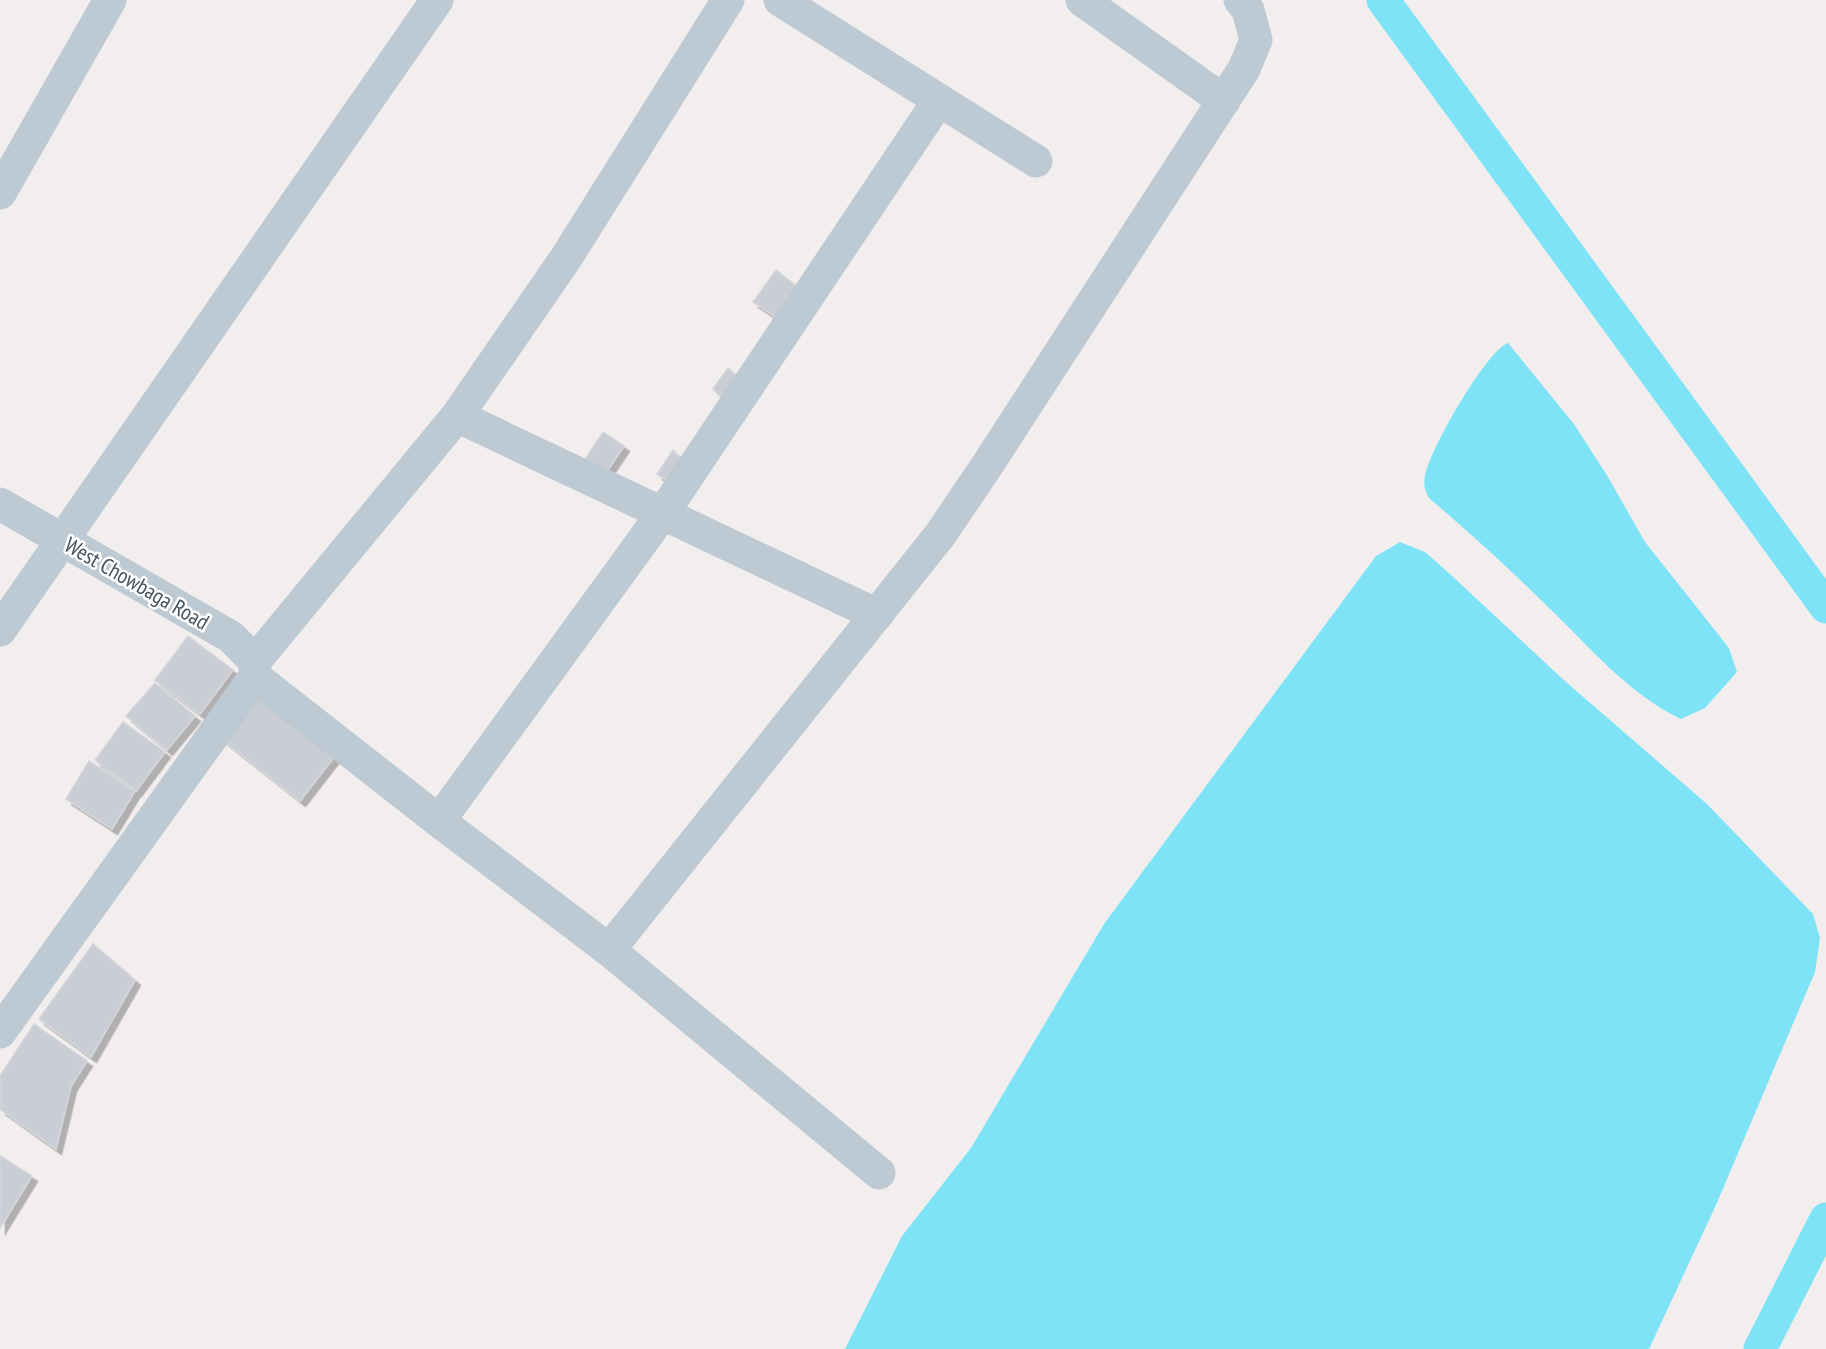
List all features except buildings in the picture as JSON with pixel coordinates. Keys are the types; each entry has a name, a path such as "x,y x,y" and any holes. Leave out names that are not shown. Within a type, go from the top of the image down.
{"street":[{"path":"0,193 110,0"},
{"path":"0,630 437,0"},
{"path":"0,1032 255,669 458,416 566,258 728,0"},
{"path":"780,0 1036,161"},
{"path":"1082,0 1224,101"},
{"path":"609,950 940,535 986,467 1244,69 1256,40 1248,10 1240,0"},
{"path":"439,821 663,513 939,100"},
{"path":"458,416 877,615"},
{"name":"West Chowbaga Road","path":"0,504 231,637 255,669 439,821 609,950 879,1173"}],"water":[{"path":"1508,343 1574,424 1608,477 1645,542 1729,648 1737,672 1705,708 1681,719 1644,697 1610,669 1519,579 1429,498 1424,485 1425,476 1447,425 1486,364 1498,350"},
{"path":"1400,542 1425,552 1566,682 1707,804 1813,914 1820,938 1815,972 1716,1205 1649,1349 845,1349 902,1236 971,1148 1104,924 1376,556"}],"waterway":[{"path":"1383,0 1826,607"},
{"path":"1760,1349 1826,1219"}]}
